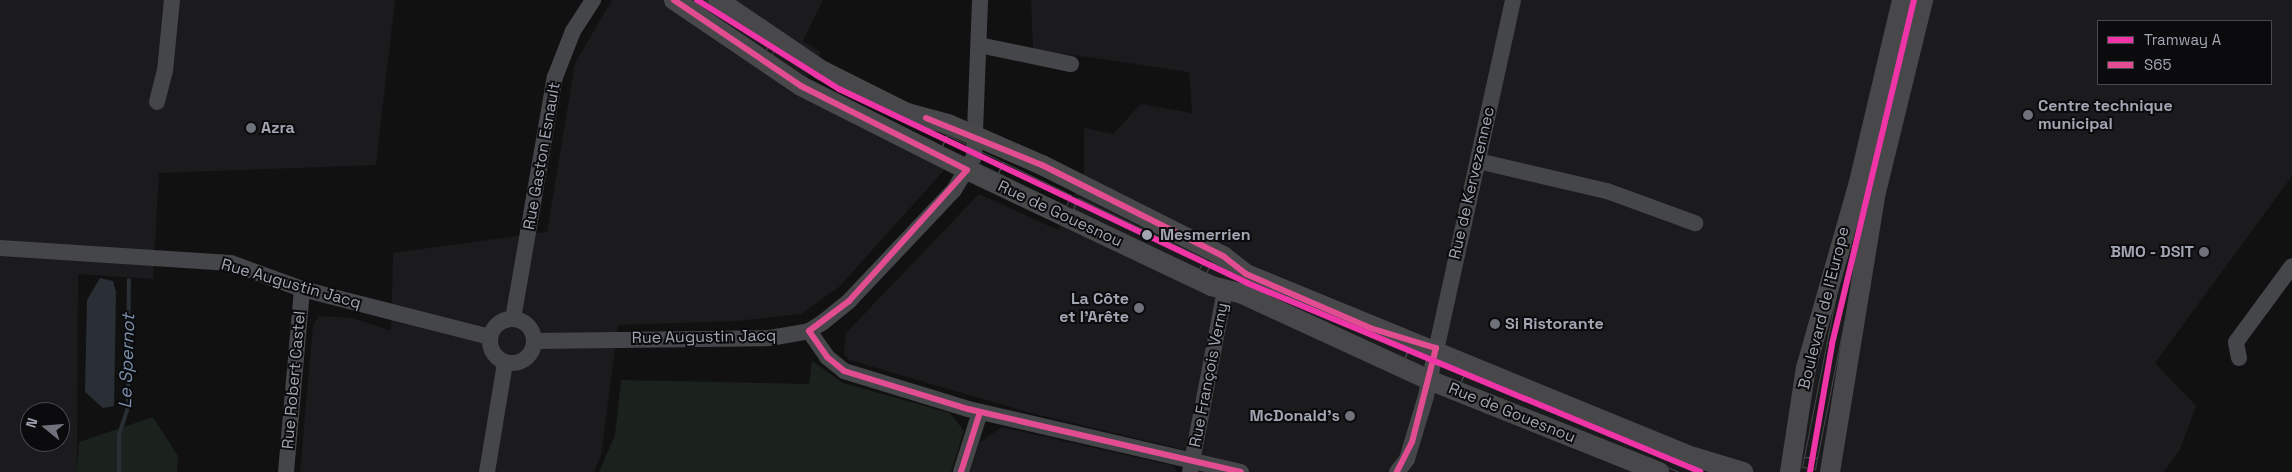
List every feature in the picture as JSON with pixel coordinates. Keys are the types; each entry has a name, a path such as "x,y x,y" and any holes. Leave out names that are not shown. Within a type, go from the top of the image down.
{"main road":[{"name":"Rue de Gouesnou","path":"674,0 801,86 973,153 1223,256 1246,274 1370,328 1432,365 1652,470"},
{"name":"Rue de Gouesnou","path":"718,0 821,70 907,113 973,153 1225,291 1240,293 1365,347 1432,365 1743,472"},
{"name":"Boulevard de l'Europe","path":"1790,472 1806,368 1859,182 1902,0"},
{"name":"Boulevard de l'Europe","path":"1830,472 1876,192 1923,0"}],"street":[{"path":"157,102 165,71 172,0"},
{"name":"Rue Gaston Esnault","path":"513,319 555,77 572,32 593,0"},
{"path":"973,153 980,0"},
{"name":"Rue de Kervezennec","path":"1397,472 1407,459 1432,365 1513,0"},
{"path":"979,45 1071,64"},
{"name":"Rue Augustin Jacq","path":"534,341 770,338 809,331 849,301 973,153"},
{"path":"1478,161 1608,191 1695,223"},
{"name":"Rue Augustin Jacq","path":"0,248 231,263 302,288 490,337"},
{"path":"2239,358 2236,342 2292,266"},
{"name":"Rue Robert Castel","path":"286,472 302,288"},
{"name":"Rue François Verny","path":"809,331 827,357 844,371 980,412 1191,465 1225,291"},
{"path":"513,319 528,326 534,341 526,359 506,363 492,353 490,337 498,324 513,319"},
{"path":"487,472 506,363"},
{"path":"961,472 980,412"},
{"path":"1191,465 1241,472"}],"shaded area":[{"path":"0,0 395,0 376,165 159,173 153,279 78,274 77,472 0,472"},
{"path":"612,0 823,0 803,41 821,52 801,91 945,169 839,287 801,314 737,321 618,325 601,455 594,472 300,472 313,325 319,316 353,318 391,331 393,253 547,232 575,63"},
{"path":"1031,0 2292,0 2292,176 2155,363 2196,406 2180,449 2164,472 1195,472 1198,453 1031,413 849,360 844,353 846,333 979,194 1058,230 1084,174 1084,128 1113,134 1141,104 1192,113 1189,72 1033,49"},
{"path":"100,278 113,281 116,292 114,406 103,408 85,392 87,300"},
{"path":"812,361 843,383 950,413 964,431 951,472 599,472 615,435 621,380 809,384"},
{"path":"153,417 178,456 177,472 77,472 79,442"},
{"path":"1002,427 1174,466 1177,472 970,472 979,443"}],"waterway":[{"name":"Le Spernot","path":"119,472 119,435 128,408 129,280"}],"tram line":[{"path":"683,0 763,54 770,43 705,0"},
{"name":"A","path":"697,0 839,89 1247,283 1700,472"},
{"path":"1906,0 1848,237 1861,240 1919,0"},
{"name":"A","path":"1810,472 1832,344 1914,0"},
{"path":"776,48 947,135 942,146 789,70 769,58 776,48"},
{"path":"947,135 1003,162 998,173 942,146 947,135"},
{"path":"1003,162 1071,195 1066,206 998,173 1003,162"},
{"path":"1078,198 1205,259 1199,269 1073,209 1078,198"},
{"path":"1846,245 1859,248 1817,458 1804,457 1846,245"},
{"path":"1211,262 1409,348 1404,359 1206,273 1211,262"},
{"path":"1409,348 1465,372 1460,383 1404,359 1409,348"},
{"path":"1679,472 1460,383 1465,372 1712,472"},
{"path":"1804,457 1817,458 1815,469 1802,467 1804,457"}],"transit line":[{"name":"S65","path":"674,0 801,86 967,170 849,301 809,331 827,357 844,371 968,409 1241,472"},
{"name":"S65","path":"926,118 1042,165 1223,256 1246,274 1370,328 1436,348 1412,442 1397,472"},
{"name":"S65","path":"961,472 980,412"}],"place":[{"name":"Centre technique municipal","path":"2028,115"},
{"name":"Azra","path":"251,128"},
{"name":"Mesmerrien","path":"1147,235"},
{"name":"BMO - DSIT","path":"2204,252"},
{"name":"La Côte et l’Arête","path":"1139,308"},
{"name":"Si Ristorante","path":"1495,324"},
{"name":"McDonald's","path":"1350,416"}]}
